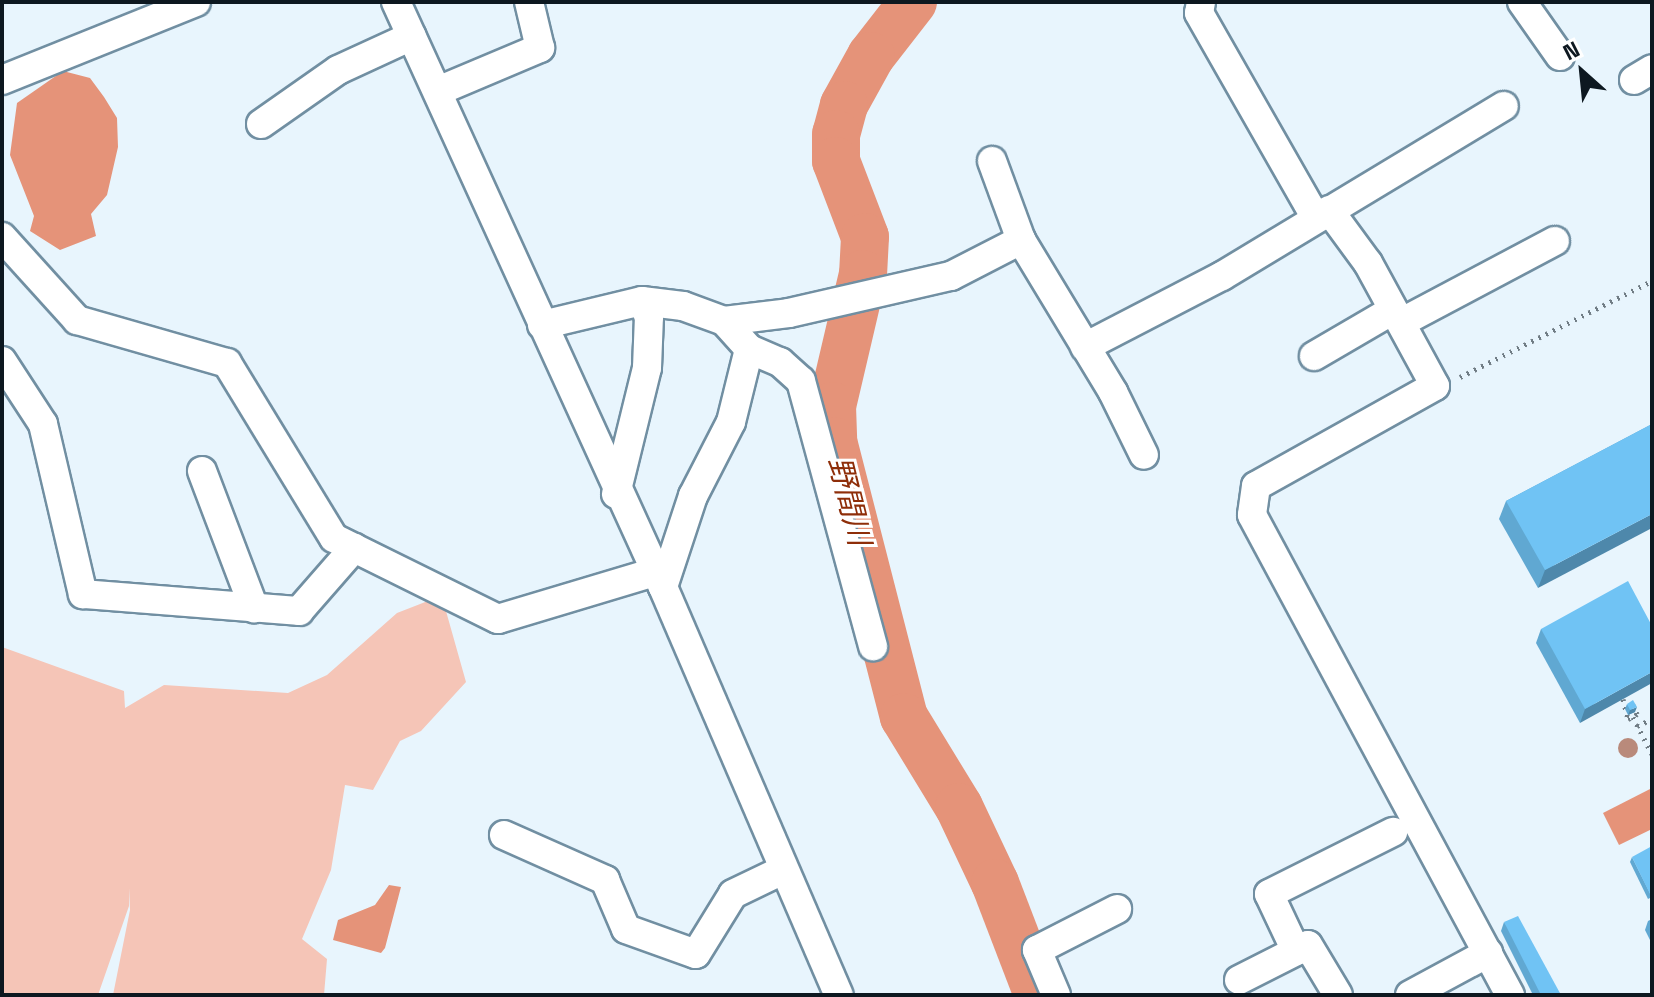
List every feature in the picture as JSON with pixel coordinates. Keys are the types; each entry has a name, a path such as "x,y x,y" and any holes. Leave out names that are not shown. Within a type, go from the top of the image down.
{"street":[{"path":"2,80 196,2"},
{"path":"396,2 616,494 659,579 839,995"},
{"path":"438,91 540,48 529,2"},
{"path":"1201,2 1199,13 1322,213 1368,263 1435,386 1256,486 1252,515 1510,995"},
{"path":"1522,2 1560,56"},
{"path":"261,124 338,70 412,36"},
{"path":"1085,347 1222,276 1504,106"},
{"path":"992,161 1021,240 1085,347 1144,455"},
{"path":"2,237 77,320 227,363 334,538 498,619 659,579"},
{"path":"724,321 855,298 951,276 1021,240"},
{"path":"1314,356 1555,241"},
{"path":"542,325 642,301 683,306 724,321 749,349 780,362 801,381 873,646"},
{"path":"616,494 647,368 649,317 642,301"},
{"path":"659,579 693,496 731,422 749,349"},
{"path":"2,361 43,424 83,594 299,611 354,548"},
{"path":"202,471 254,608"},
{"path":"1296,951 1269,894 1393,832"},
{"path":"504,835 605,880 626,929 696,954 733,894 783,870"},
{"path":"1056,995 1037,950 1117,909"},
{"path":"1239,980 1308,945 1338,995"},
{"path":"1410,995 1488,953"}],"path":[{"path":"1435,386 1652,281"},
{"path":"1623,699 1627,705 1632,702 1637,714 1633,717 1652,754"},
{"path":"1637,726 1652,719"}],"shaded area":[{"path":"63,71 90,78 104,97 117,118 118,147 107,195 91,214 96,236 60,250 30,231 34,216 10,155 17,103"},
{"path":"433,599 444,604 466,682 421,731 400,741 373,790 345,785 331,870 302,939 327,959 324,995 113,995 130,910 129,888 129,906 98,995 2,995 2,647 124,691 125,708 164,685 288,693 327,675 397,613"},
{"path":"1652,788 1652,829 1619,845 1603,813"},
{"path":"389,885 401,887 381,953 333,940 338,920 375,905"}],"building":[{"path":"1652,424 1652,514 1545,570 1506,501"},
{"path":"1628,581 1652,626 1652,672 1585,709 1541,629"},
{"path":"1633,700 1637,707 1630,710 1627,704"},
{"path":"1652,846 1652,893 1650,894 1632,857"},
{"path":"1518,916 1561,995 1541,995 1504,922"}],"waterway":[{"name":"野間川","path":"913,2 871,56 844,105 836,134 836,161 865,237 863,274 832,406 833,441 904,717 959,807 995,883 1038,995"}]}
